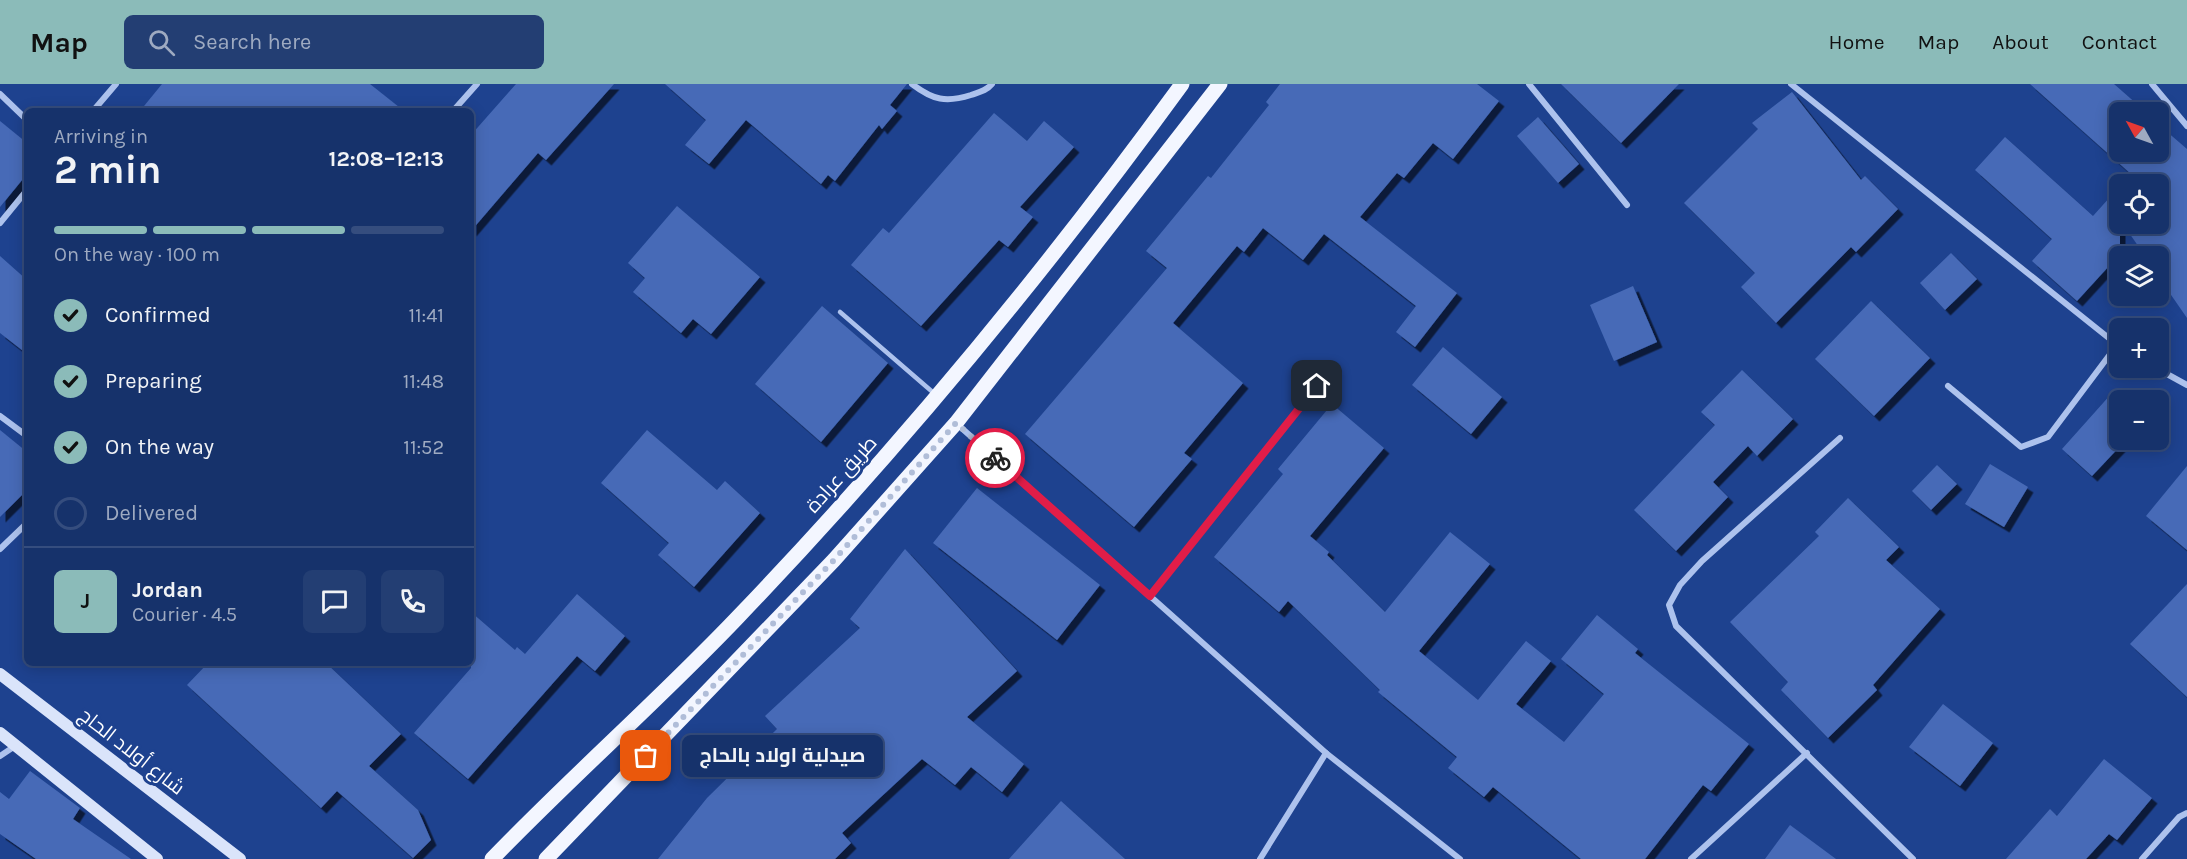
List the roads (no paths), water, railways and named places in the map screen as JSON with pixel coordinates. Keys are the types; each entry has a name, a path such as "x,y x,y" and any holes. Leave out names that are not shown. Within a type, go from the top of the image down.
{"main road":[{"name":"طريق عرادة","path":"492,859 737,618 938,396 1056,249 1182,84"},
{"path":"546,859 834,560 956,423 1220,84"},
{"name":"شارع أولاد الحاج","path":"0,674 240,859"},
{"path":"0,734 158,859"},
{"path":"481,859 516,835"},
{"path":"561,859 566,840"}],"street":[{"path":"96,108 116,84"},
{"path":"456,108 477,84"},
{"path":"912,84 922,92 950,102 987,90 992,84"},
{"path":"1529,84 1627,205"},
{"path":"1791,84 2109,339"},
{"path":"2152,84 2187,126"},
{"path":"0,94 24,117"},
{"path":"0,223 24,194"},
{"path":"1948,386 2021,447 2048,437 2109,358"},
{"path":"2169,375 2187,385"},
{"path":"1150,596 1317,386"},
{"path":"0,416 24,434"},
{"path":"956,423 1326,753 1460,859"},
{"path":"1840,438 1702,561 1680,585 1670,605 1676,626 1913,859"},
{"path":"0,549 24,526"},
{"path":"0,756 15,746"},
{"path":"1260,859 1326,753"},
{"path":"1691,859 1807,753"},
{"path":"2142,859 2179,817 2187,813"}],"lane":[{"path":"840,312 938,396"}],"place":[{"name":"صيدلية اولاد بالحاج","path":"646,756"}]}
